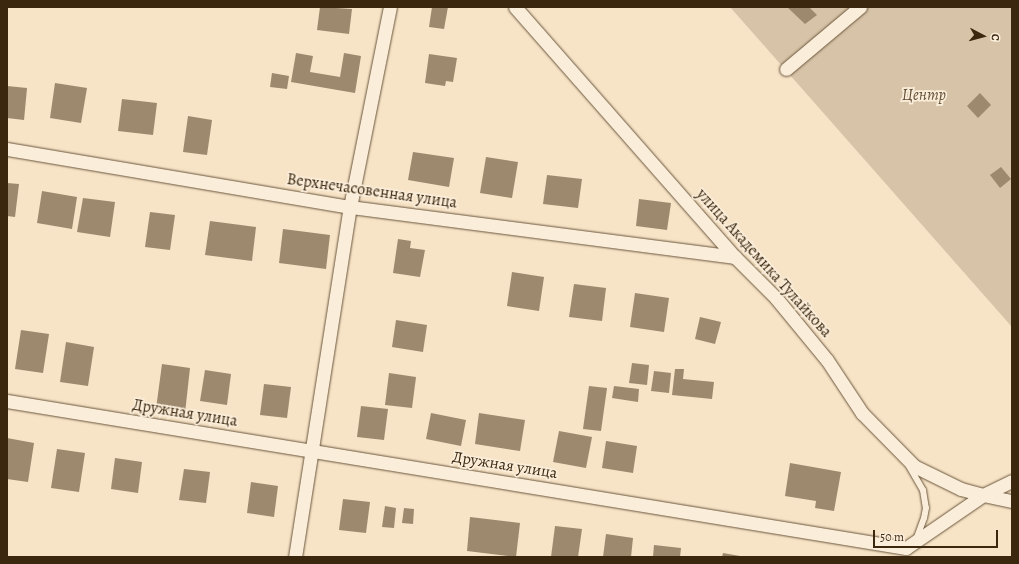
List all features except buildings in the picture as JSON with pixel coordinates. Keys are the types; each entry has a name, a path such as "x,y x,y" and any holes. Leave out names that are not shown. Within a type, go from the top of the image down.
{"street":[{"path":"295,557 313,451 350,207 390,7"},
{"name":"улица Академика Тулайкова","path":"515,7 735,257 776,298 827,360 862,414 914,466 961,489 982,496 1012,501"},
{"path":"786,69 860,7"},
{"name":"Верхнечасовенная улица","path":"7,149 350,207 735,257"},
{"name":"Дружная улица","path":"7,401 906,548 982,496 1012,481"}],"lane":[{"path":"904,456 923,490 926,508 915,542"}],"green space":[{"name":"Центр","path":"730,7 1012,7 1012,327"}]}
